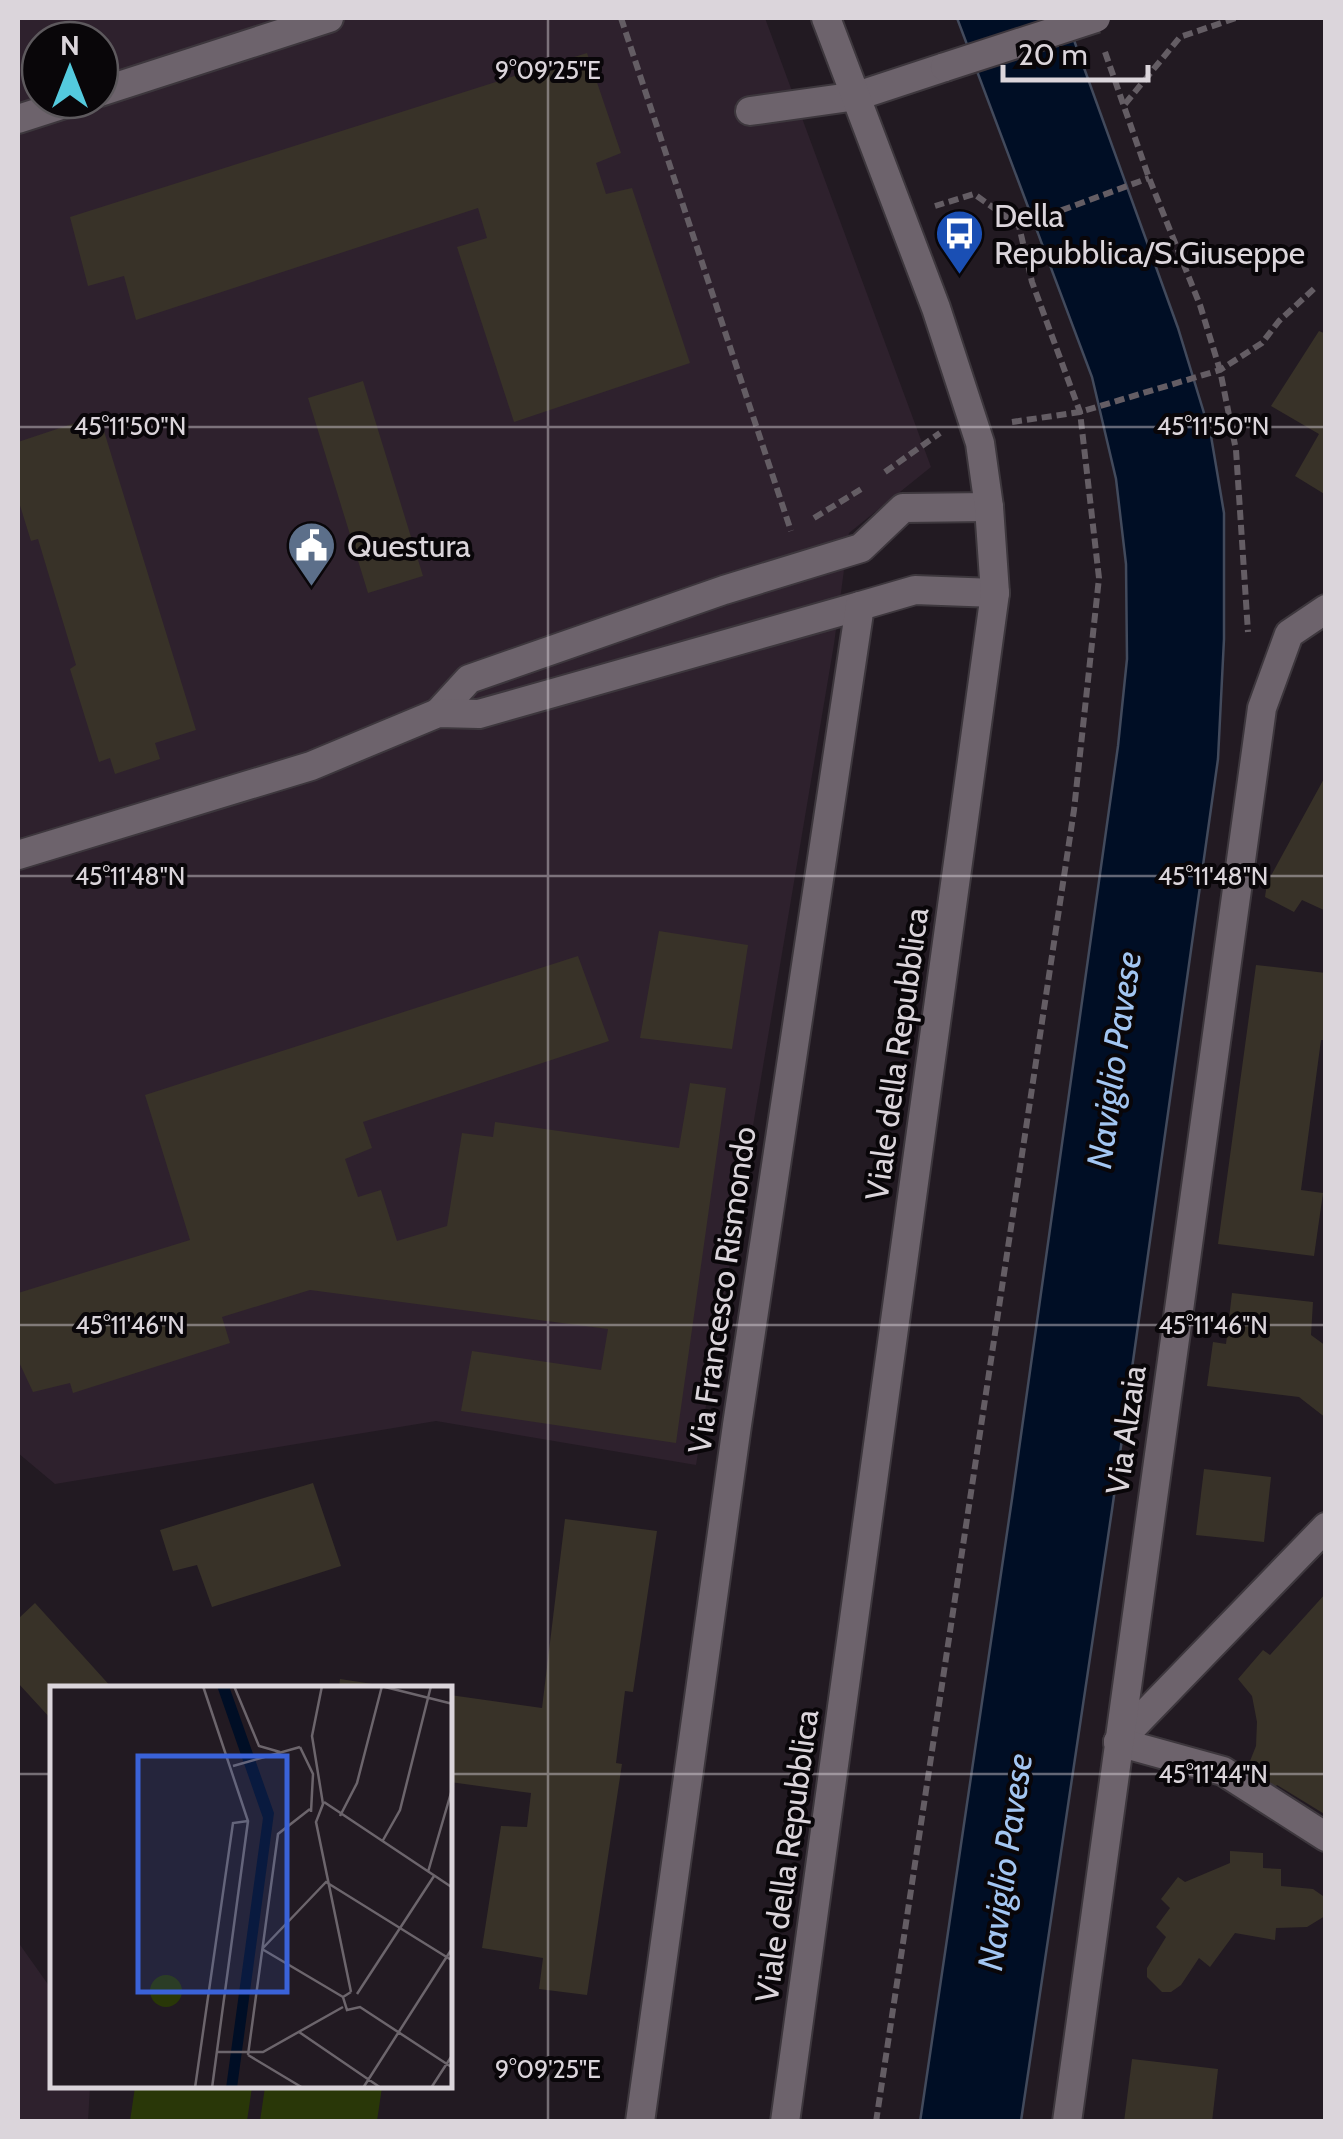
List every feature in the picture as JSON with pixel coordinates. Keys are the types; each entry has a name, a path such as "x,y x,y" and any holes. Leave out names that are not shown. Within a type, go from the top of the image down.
{"street":[{"path":"120,86 329,18"},
{"name":"Viale della Repubblica","path":"786,2122 995,593 989,507 975,428 936,308 826,18"},
{"path":"750,111 857,96 946,67 1098,26"},
{"path":"438,713 468,679 724,590 862,548 903,508 989,507"},
{"path":"18,855 311,766 438,713 479,714 915,590 995,593"},
{"name":"Via Francesco Rismondo","path":"640,2122 737,1425 860,606"},
{"name":"Via Alzaia","path":"1067,2122 1262,708 1289,634 1326,609"},
{"path":"1326,1527 1118,1742 1223,1771 1326,1837"}],"path":[{"path":"621,18 803,566"},
{"path":"1124,105 1180,37 1236,18"},
{"path":"1098,26 1220,370 1236,450 1248,642"},
{"path":"1018,226 1149,178"},
{"path":"876,2122 1074,810 1099,578 1080,412 1032,282 1018,226 974,194 951,200"},
{"path":"882,474 936,434 1080,412 1220,370 1262,344 1279,321 1317,286"},
{"path":"791,530 838,506 867,485"}],"shaded area":[{"path":"18,18 765,18 931,467 849,533 834,644 696,1465 436,1421 55,1484 18,1453"},
{"path":"18,1942 50,1987 50,2089 90,2089 88,2121 18,2121"}],"green space":[{"path":"135,2089 252,2089 247,2121 130,2121"},
{"path":"265,2089 382,2089 377,2121 260,2121"}],"water":[{"name":"Naviglio Pavese","path":"957,18 1066,18 1178,328 1211,436 1224,513 1224,639 1218,759 1021,2121 920,2122 1012,1499 1127,659 1126,564 1116,479 1092,377"}],"building":[{"path":"587,53 621,153 596,163 606,194 632,188 690,363 514,422 457,247 487,238 478,208 136,320 124,276 88,286 70,217"},
{"path":"1319,331 1326,334 1326,495 1295,476 1319,434 1271,406"},
{"path":"363,381 423,576 368,593 308,398"},
{"path":"99,415 196,730 155,743 160,759 115,774 110,758 99,762 70,669 76,665 38,539 31,541 18,499 18,442"},
{"path":"1326,775 1326,911 1302,900 1294,912 1265,897 1267,883"},
{"path":"659,931 748,945 732,1049 640,1038"},
{"path":"578,956 609,1041 363,1122 372,1148 345,1159 358,1197 381,1190 397,1241 447,1226 462,1133 493,1137 495,1122 679,1148 690,1083 726,1088 676,1443 461,1411 472,1351 601,1370 608,1329 310,1290 222,1317 230,1343 73,1393 70,1383 33,1392 18,1360 18,1293 190,1240 145,1095"},
{"path":"1256,965 1326,973 1326,1040 1321,1040 1301,1190 1323,1193 1314,1256 1218,1244"},
{"path":"1232,1293 1313,1302 1311,1335 1326,1346 1326,1418 1299,1397 1207,1386 1213,1342 1226,1344"},
{"path":"1204,1469 1271,1477 1264,1542 1196,1535"},
{"path":"313,1483 341,1566 212,1607 197,1565 173,1571 160,1530"},
{"path":"565,1519 657,1531 633,1692 625,1691 616,1763 622,1764 587,1995 539,1989 543,1958 482,1948 501,1826 527,1827 531,1793 452,1782 452,1695 542,1708"},
{"path":"1326,1593 1326,1815 1246,1771 1256,1746 1257,1722 1252,1696 1238,1679 1263,1650 1270,1655"},
{"path":"35,1603 110,1686 50,1686 50,1718 18,1683 18,1619"},
{"path":"340,1679 386,1686 339,1686"},
{"path":"1230,1851 1263,1853 1263,1868 1281,1869 1281,1886 1313,1889 1323,1896 1325,1916 1307,1927 1276,1928 1275,1940 1235,1933 1210,1967 1199,1958 1181,1985 1171,1992 1162,1992 1147,1977 1147,1968 1166,1937 1156,1927 1170,1908 1161,1899 1178,1877 1185,1882 1230,1863"},
{"path":"1132,2059 1218,2069 1212,2122 1124,2122"}],"place":[{"name":"Della Repubblica/S.Giuseppe","path":"959,276"},
{"name":"Questura","path":"312,588"}]}
